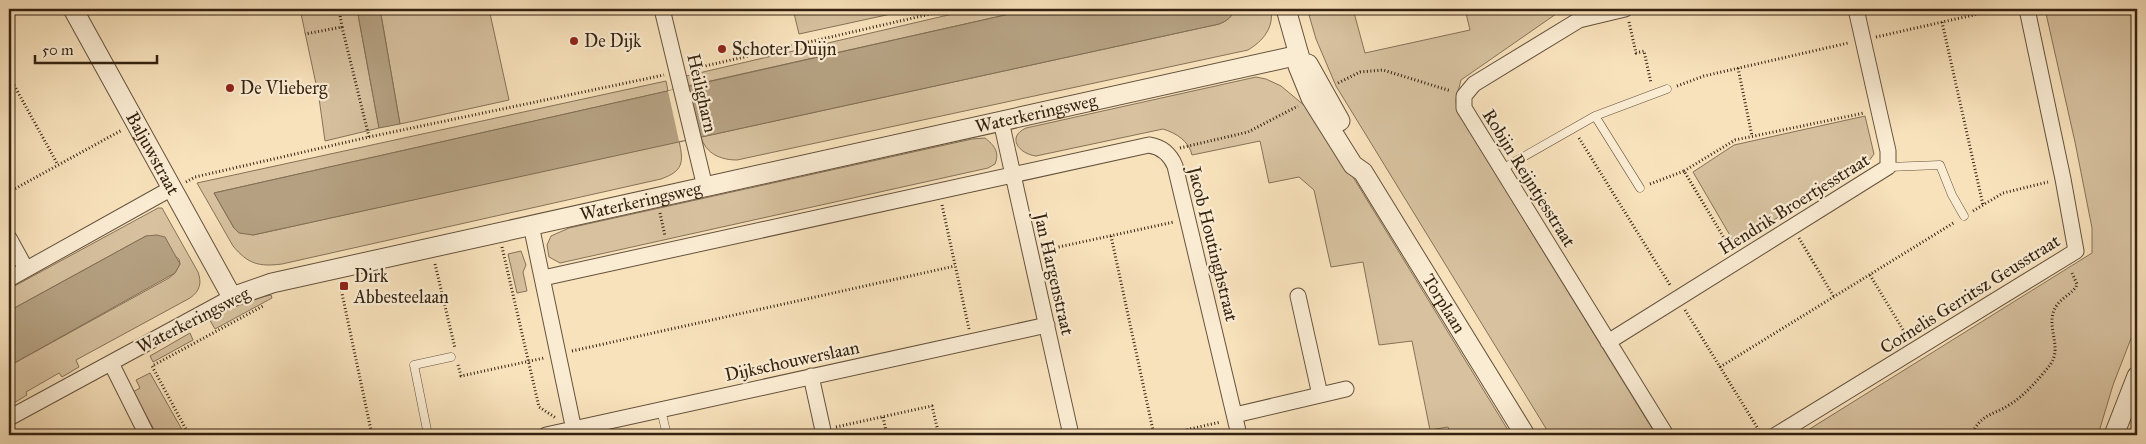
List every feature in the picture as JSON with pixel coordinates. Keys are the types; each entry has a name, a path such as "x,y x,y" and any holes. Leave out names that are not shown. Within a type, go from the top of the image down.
{"street":[{"name":"Baljuwstraat","path":"73,9 232,297"},
{"name":"Heiligharn","path":"662,9 705,187"},
{"name":"Torplaan","path":"1286,9 1299,55 1307,62 1362,162 1363,172 1525,435"},
{"name":"Hendrik Broertjesstraat","path":"1608,342 1888,167 1888,151 1856,9"},
{"name":"Cornelis Gerritsz Geusstraat","path":"1776,435 2076,251 2063,179 2027,9"},
{"name":"Robijn Reijntjesstraat","path":"1627,13 1578,14 1474,84 1464,96 1464,108 1666,435"},
{"name":"Waterkeringsweg","path":"9,418 232,297 272,283 1299,55"},
{"name":"Jan Hargenstraat","path":"1001,121 1071,435"},
{"name":"Jacob Houtinghstraat","path":"1012,174 1149,145 1158,146 1172,158 1239,435"},
{"path":"543,278 1012,174"},
{"path":"9,279 172,188"},
{"path":"531,225 574,432"},
{"path":"9,238 26,269"},
{"path":"1298,296 1320,395"},
{"name":"Dijkschouwerslaan","path":"546,435 574,432 660,410 1047,325"},
{"path":"111,363 148,435"},
{"path":"811,376 824,433"},
{"path":"2114,435 2137,377"},
{"path":"1235,414 1346,388"}],"lane":[{"path":"1502,170 1596,116 1667,90"},
{"path":"1596,116 1640,188"},
{"path":"1888,167 1940,165 1952,195 1964,216"},
{"path":"428,435 414,366 451,358"},
{"path":"660,410 666,435"}],"path":[{"path":"339,9 368,137"},
{"path":"172,188 196,177 368,137 678,72 952,9"},
{"path":"1667,90 1704,76 2000,9"},
{"path":"1627,13 1636,53 1644,51 1654,95"},
{"path":"1942,22 1983,205"},
{"path":"305,34 342,27"},
{"path":"1738,68 1752,136"},
{"path":"9,76 58,165"},
{"path":"1640,188 1684,171 1735,140 1879,109"},
{"path":"9,192 136,122"},
{"path":"1573,128 1762,435"},
{"path":"1684,171 1738,261"},
{"path":"1720,367 2003,193 2063,179"},
{"path":"939,190 972,341"},
{"path":"656,198 668,250"},
{"path":"1030,253 1188,219"},
{"path":"1792,227 1834,297"},
{"path":"499,232 539,407 574,432"},
{"path":"1111,236 1154,435"},
{"path":"431,248 453,341"},
{"path":"1971,435 1975,427 1988,415 2008,406 2021,397 2052,362 2056,354 2052,315 2056,306 2072,292 2077,284 2066,258"},
{"path":"461,376 955,266"},
{"path":"336,268 372,435"},
{"path":"1870,274 1916,350"},
{"path":"189,435 152,366 263,306 276,301 272,283"},
{"path":"824,433 932,406 939,435"},
{"path":"1163,435 1219,423 1235,414"},
{"path":"883,417 887,435"}],"shaded area":[{"path":"300,9 357,9 379,128 325,141 319,98"},
{"path":"357,9 380,9 400,124 379,128"},
{"path":"380,9 489,9 509,100 400,124"},
{"path":"793,9 914,9 799,34"},
{"path":"974,9 1032,9 688,86 686,76"},
{"path":"1032,9 1235,9 1229,18 1219,24 253,235 239,233 234,228 214,193"},
{"path":"1235,9 1271,9 1269,28 1263,38 1248,50 737,160 725,159 710,152 701,137 1219,24 1229,18"},
{"path":"1353,9 1365,53 1470,30 1465,9 1558,9 1556,14 1461,80 1456,100 1457,111 1656,435 1550,435 1336,86 1316,39 1309,15"},
{"path":"2045,9 2137,9 2137,323 2113,385 2098,435 1800,435 2092,253 2092,228"},
{"path":"1256,77 1266,79 1281,86 1305,106 1350,172 1511,435 1451,435 1448,427 1430,430 1412,341 1379,345 1363,262 1331,267 1314,190 1299,177 1269,183 1260,141 1192,155 1188,146 1181,138 1163,129 1036,156 1024,152 1017,145 1017,136 1026,128"},
{"path":"666,81 668,91 214,193 234,228 253,235 679,141 680,165 674,173 661,179 282,264 267,265 255,263 238,252 197,183"},
{"path":"1865,116 1874,154 1869,161 1735,244 1693,172 1734,145"},
{"path":"985,138 993,146 997,156 995,164 988,168 560,263 549,257 547,245 551,236 569,228 972,139"},
{"path":"158,208 162,208 198,272 200,283 196,293 76,360 79,367 62,377 59,373 26,392 27,395 9,406 9,366 169,278 175,273 180,264 179,259 146,236 9,311 9,289"},
{"path":"157,235 165,237 180,264 175,273 9,366 9,311 146,236"},
{"path":"521,251 526,265 523,272 527,291 517,293 508,254"},
{"path":"271,295 272,298 215,329 208,317 242,301"},
{"path":"190,333 193,340 153,362 150,356"},
{"path":"150,373 185,435 157,435 133,392 140,388 136,380"}],"pier":[{"path":"688,86 701,137 679,141 668,91"}],"place":[{"name":"De Dijk","path":"574,41"},
{"name":"Schoter Duijn","path":"722,49"},
{"name":"De Vlieberg","path":"230,88"},
{"name":"Dirk Abbesteelaan","path":"344,286"}]}
